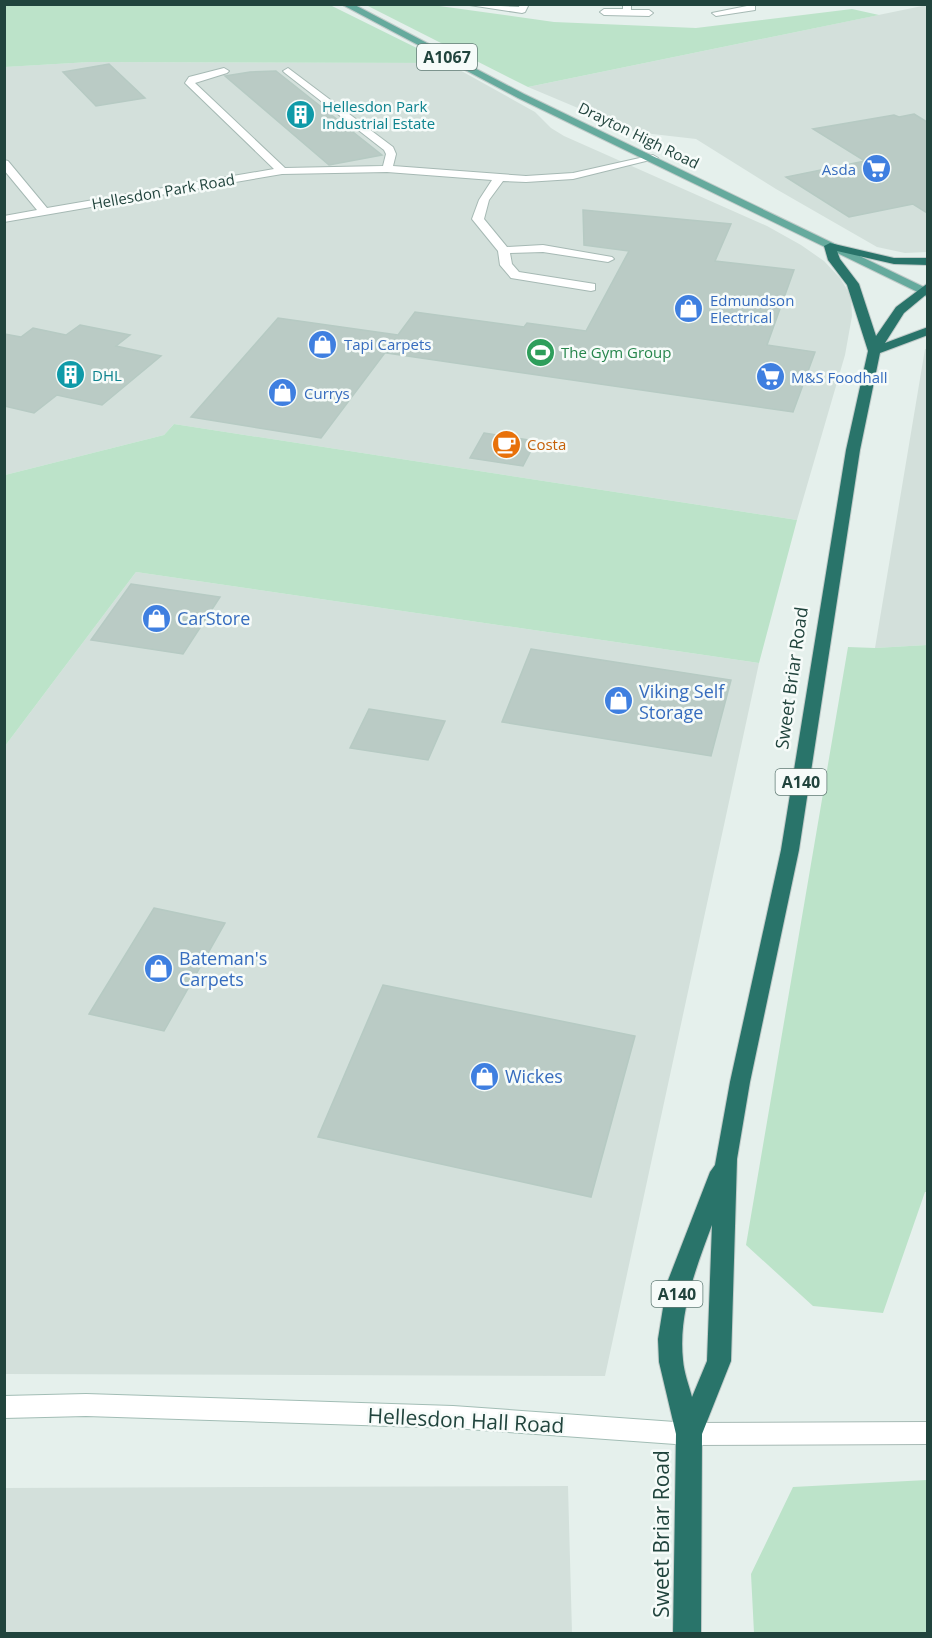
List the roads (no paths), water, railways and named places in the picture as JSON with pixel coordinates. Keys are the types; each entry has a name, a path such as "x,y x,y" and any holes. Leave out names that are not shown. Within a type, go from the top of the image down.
{"highway":[{"name":"A1067","path":"830,246 894,261 927,262"},
{"name":"A140","path":"830,246 834,260 853,284 874,351"},
{"name":"Sweet Briar Road","path":"689,1434 719,1361 726,1159 789,850 810,729 841,519 874,351 887,327 926,290"},
{"path":"874,351 927,331"},
{"name":"Sweet Briar Road","path":"687,1634 689,1434 671,1362 670,1339 679,1283 726,1159"}],"main road":[{"name":"Drayton High Road","path":"345,4 521,96 926,290"}],"street":[{"path":"467,4 522,10 525,4"},
{"path":"724,4 733,10"},
{"path":"604,12 627,8 649,13"},
{"path":"716,13 752,8"},
{"path":"288,70 389,149 391,154 387,169"},
{"path":"224,71 203,75 192,79 190,83 282,171"},
{"name":"Hellesdon Park Road","path":"4,219 282,171 387,169 499,178 573,176 653,158"},
{"path":"4,163 44,212"},
{"path":"499,178 484,200 478,219 504,251 506,265 515,275 591,287"},
{"path":"504,251 525,246 608,259"},
{"name":"Hellesdon Hall Road","path":"4,1407 86,1405 453,1417 689,1434 927,1433"}],"place":[{"name":"Hellesdon Park Industrial Estate","path":"301,115"},
{"name":"Asda","path":"877,169"},
{"name":"Edmundson Electrical","path":"689,309"},
{"name":"Tapi Carpets","path":"323,344"},
{"name":"The Gym Group","path":"540,352"},
{"name":"DHL","path":"71,375"},
{"name":"M&S Foodhall","path":"770,377"},
{"name":"Currys","path":"283,393"},
{"name":"Costa","path":"506,444"},
{"name":"CarStore","path":"156,618"},
{"name":"Viking Self Storage","path":"618,701"},
{"name":"Bateman's Carpets","path":"158,968"},
{"name":"Wickes","path":"484,1076"}]}
